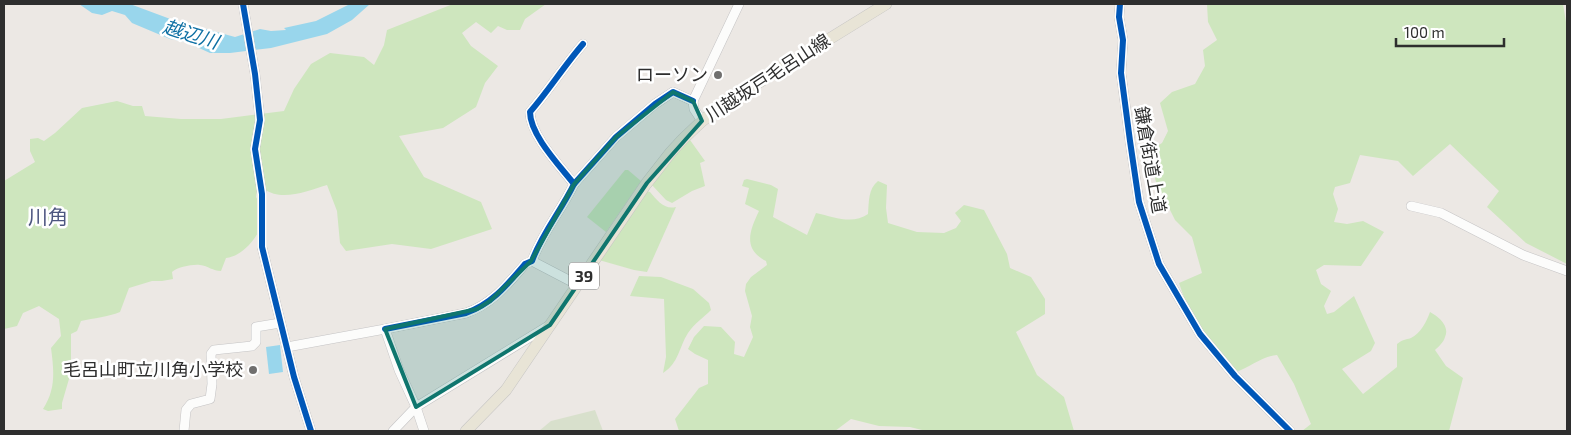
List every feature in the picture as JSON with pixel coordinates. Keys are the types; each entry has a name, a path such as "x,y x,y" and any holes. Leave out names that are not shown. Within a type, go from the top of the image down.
{"main road":[{"name":"川越坂戸毛呂山線","path":"466,431 506,390 670,152 702,121 751,86 886,4"}],"street":[{"path":"243,4 260,120 256,149 262,194 262,247 294,377 311,431"},
{"path":"702,121 694,109 693,101 739,4"},
{"name":"鎌倉街道上道","path":"1120,4 1119,17 1123,40 1121,73 1139,202 1159,264 1200,334 1235,376 1284,429"},
{"path":"574,184 535,130 530,112 551,88 562,68 583,44"},
{"path":"287,347 385,329 476,309 490,301 524,264 532,261 541,238 574,184 616,137 655,104 673,92 693,101"},
{"path":"1411,206 1441,213 1523,255 1567,272"},
{"path":"532,261 578,285"},
{"path":"184,431 186,410 191,404 210,399 212,354 214,350 252,346 256,342 256,327 280,323"},
{"path":"393,431 416,407 550,325"},
{"path":"385,329 399,370 416,407 424,431"}],"highlighted area":[{"path":"673,92 693,101 702,121 647,183 550,325 416,407 385,329 477,309 490,301 531,261 574,184 616,137"}],"green space":[{"path":"453,4 546,4 525,19 520,30 507,30 498,26 491,33 476,22 462,33 471,46 498,66 485,83 476,107 443,128 399,136 424,177 481,202 492,229 431,249 392,244 346,251 340,243 337,211 327,185 287,195 271,193 264,189 257,191 256,197 267,216 246,248 240,253 226,258 221,271 200,265 181,267 172,272 173,279 152,281 129,288 120,312 81,321 77,331 71,334 71,372 62,409 48,411 43,409 52,387 51,348 61,336 59,319 39,306 23,313 17,326 4,329 4,181 35,162 30,151 30,139 38,138 44,141 82,108 117,101 133,106 142,106 145,116 181,119 221,119 284,111 294,89 311,64 330,53 364,57 374,65 384,45 387,30"},
{"path":"1207,4 1563,4 1567,28 1567,264 1526,243 1487,207 1499,191 1450,144 1413,176 1398,161 1360,155 1350,183 1335,187 1333,194 1338,209 1334,222 1347,224 1363,221 1384,232 1361,266 1324,265 1316,270 1321,284 1331,291 1324,306 1327,314 1334,312 1354,296 1375,343 1371,351 1342,369 1363,394 1397,367 1397,344 1417,334 1430,312 1440,319 1446,329 1443,341 1435,350 1446,366 1463,378 1449,431 1302,431 1311,424 1294,384 1277,355 1237,372 1201,329 1187,306 1179,283 1202,273 1192,237 1175,220 1156,182 1149,151 1162,143 1168,131 1160,103 1172,92 1195,84 1205,66 1203,50 1217,40 1208,22"},
{"path":"690,140 705,161 700,163 705,186 692,191 672,203 666,200 652,185 681,148"},
{"path":"625,170 628,170 641,181 606,232 587,217"},
{"path":"747,179 771,185 778,189 773,217 807,235 816,213 850,220 868,214 872,188 878,181 887,185 886,208 888,223 917,232 944,233 956,228 961,221 955,213 964,205 984,210 1007,254 1010,268 1031,277 1045,299 1045,314 1016,332 1037,375 1064,397 1074,431 926,431 910,427 879,426 851,419 835,431 679,431 675,419 699,388 708,384 708,360 688,349 694,337 704,326 721,327 735,342 734,354 744,357 753,337 750,327 752,316 745,291 746,284 751,277 767,265 766,261 758,256 751,245 751,232 759,211 745,204 749,188 742,186 744,180"},
{"path":"647,191 664,206 676,207 647,272 599,260"},
{"path":"639,276 661,277 693,289 709,303 711,310 690,330 676,360 663,373 666,357 664,299 630,296"},
{"path":"595,410 603,431 539,431 551,421"}],"water":[{"name":"越辺川","path":"79,4 130,4 173,20 235,37 260,29 271,31 286,30 284,28 316,21 350,4 370,4 352,20 327,34 271,48 230,53 210,53 186,42 170,39 132,23 125,15 112,11 102,15 92,13"},
{"path":"280,345 283,372 269,374 266,347"}],"cycle path":[{"path":"243,4 255,74 260,120 255,149 262,194 262,247 294,377 311,431"},
{"path":"1120,4 1119,17 1123,40 1121,73 1139,202 1159,264 1200,334 1235,376 1290,431"},
{"path":"583,44 530,112 531,121 540,140 574,184 616,137 655,104 673,92 693,101"},
{"path":"385,329 466,313 491,299 525,264 532,261 541,241 574,184"}],"place":[{"name":"ローソン","path":"718,75"},
{"name":"毛呂山町立川角小学校","path":"253,370"}],"district":[{"name":"川角","path":"48,217"}]}
